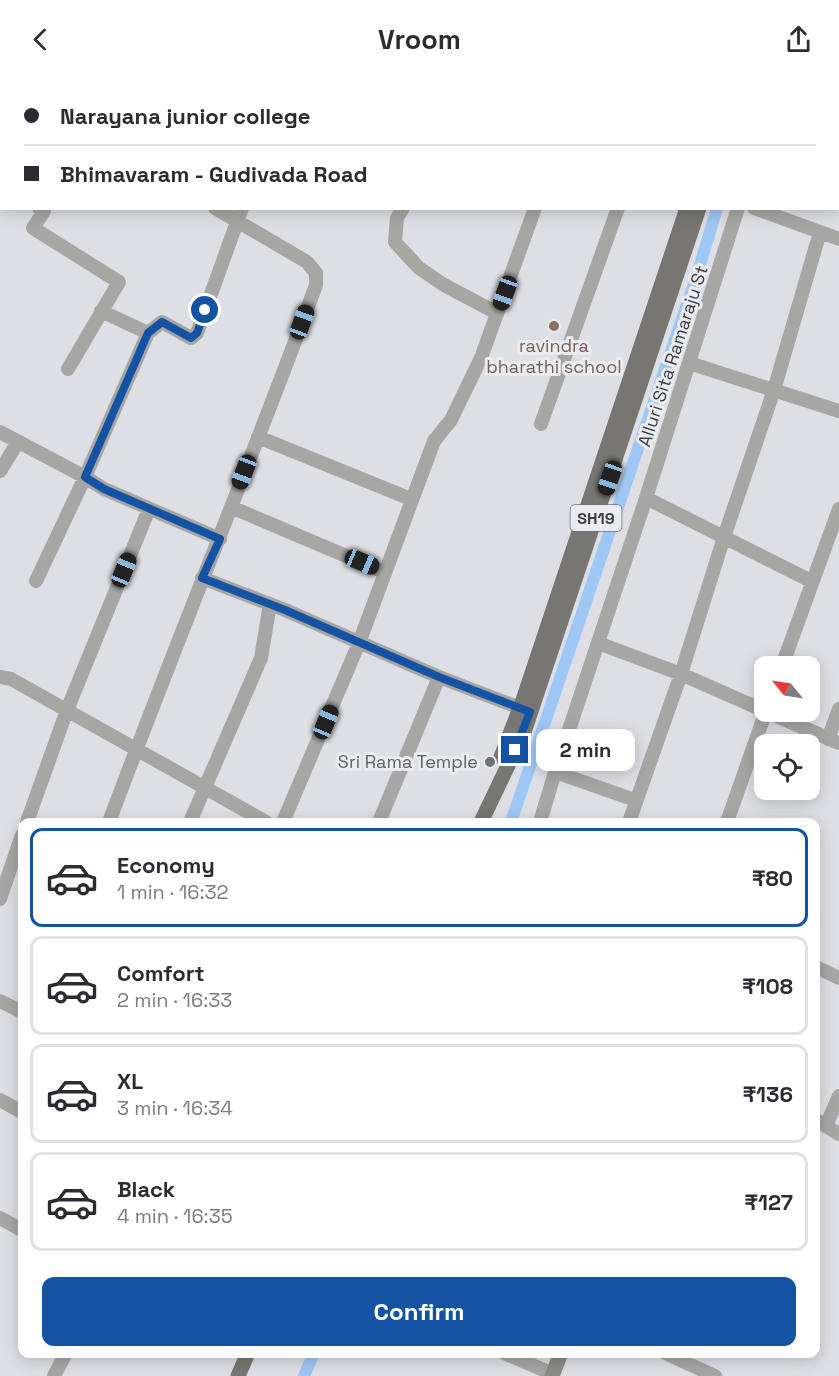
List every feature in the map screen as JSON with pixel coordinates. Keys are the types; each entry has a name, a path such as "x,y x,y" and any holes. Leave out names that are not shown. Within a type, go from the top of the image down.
{"main road":[{"name":"SH19","path":"623,420 686,210"},
{"name":"SH19","path":"483,818 524,732 526,710 623,420 698,210"},
{"name":"SH19","path":"472,818 514,728 526,710"},
{"path":"238,1376 246,1358"},
{"path":"553,1375 559,1358"}],"street":[{"path":"42,210 44,211 33,228 119,282 68,369"},
{"path":"110,818 202,578 220,539 316,285 316,273 307,262 240,215 222,210"},
{"path":"402,210 397,218 395,242 419,268 444,285 497,313"},
{"path":"285,818 359,643 434,441 451,420 481,358 535,210"},
{"path":"541,424 617,210"},
{"name":"Alluri Sita Ramaraju St","path":"541,818 737,210"},
{"path":"760,210 839,239"},
{"path":"36,581 85,477 148,333 162,322 186,337 191,338 197,333 240,215"},
{"path":"629,818 681,674 774,390 820,232"},
{"path":"101,311 148,333"},
{"path":"689,363 839,411"},
{"path":"0,432 104,489 220,539"},
{"path":"258,437 411,499"},
{"path":"0,471 18,442"},
{"path":"646,498 811,581"},
{"path":"231,507 384,572"},
{"path":"28,818 67,710 149,509"},
{"path":"785,656 839,509"},
{"path":"202,578 270,604 439,677 526,710"},
{"path":"192,818 261,658 270,604"},
{"path":"598,643 681,674 754,706"},
{"path":"4,677 260,818"},
{"path":"380,818 439,677"},
{"path":"790,722 834,741 839,709"},
{"path":"728,818 761,722"},
{"path":"555,772 635,800"},
{"path":"0,899 18,847"},
{"path":"820,969 839,978"},
{"path":"0,1001 18,1010"},
{"path":"839,1096 821,1123 839,1134"},
{"path":"0,1100 18,1110"},
{"path":"0,1218 18,1228"},
{"path":"54,1376 63,1358"},
{"path":"515,1358 553,1375"},
{"path":"676,1358 715,1376"}],"waterway":[{"path":"512,818 697,275 716,210"},
{"path":"304,1376 312,1358"}],"place":[{"name":"ravindra bharathi school","path":"554,326"},
{"name":"Sri Rama Temple","path":"490,762"}],"route":[{"path":"205,310 197,333 191,338 162,322 148,333 85,477 104,489 220,539 202,578 285,610 439,677 530,712 515,750"}]}
